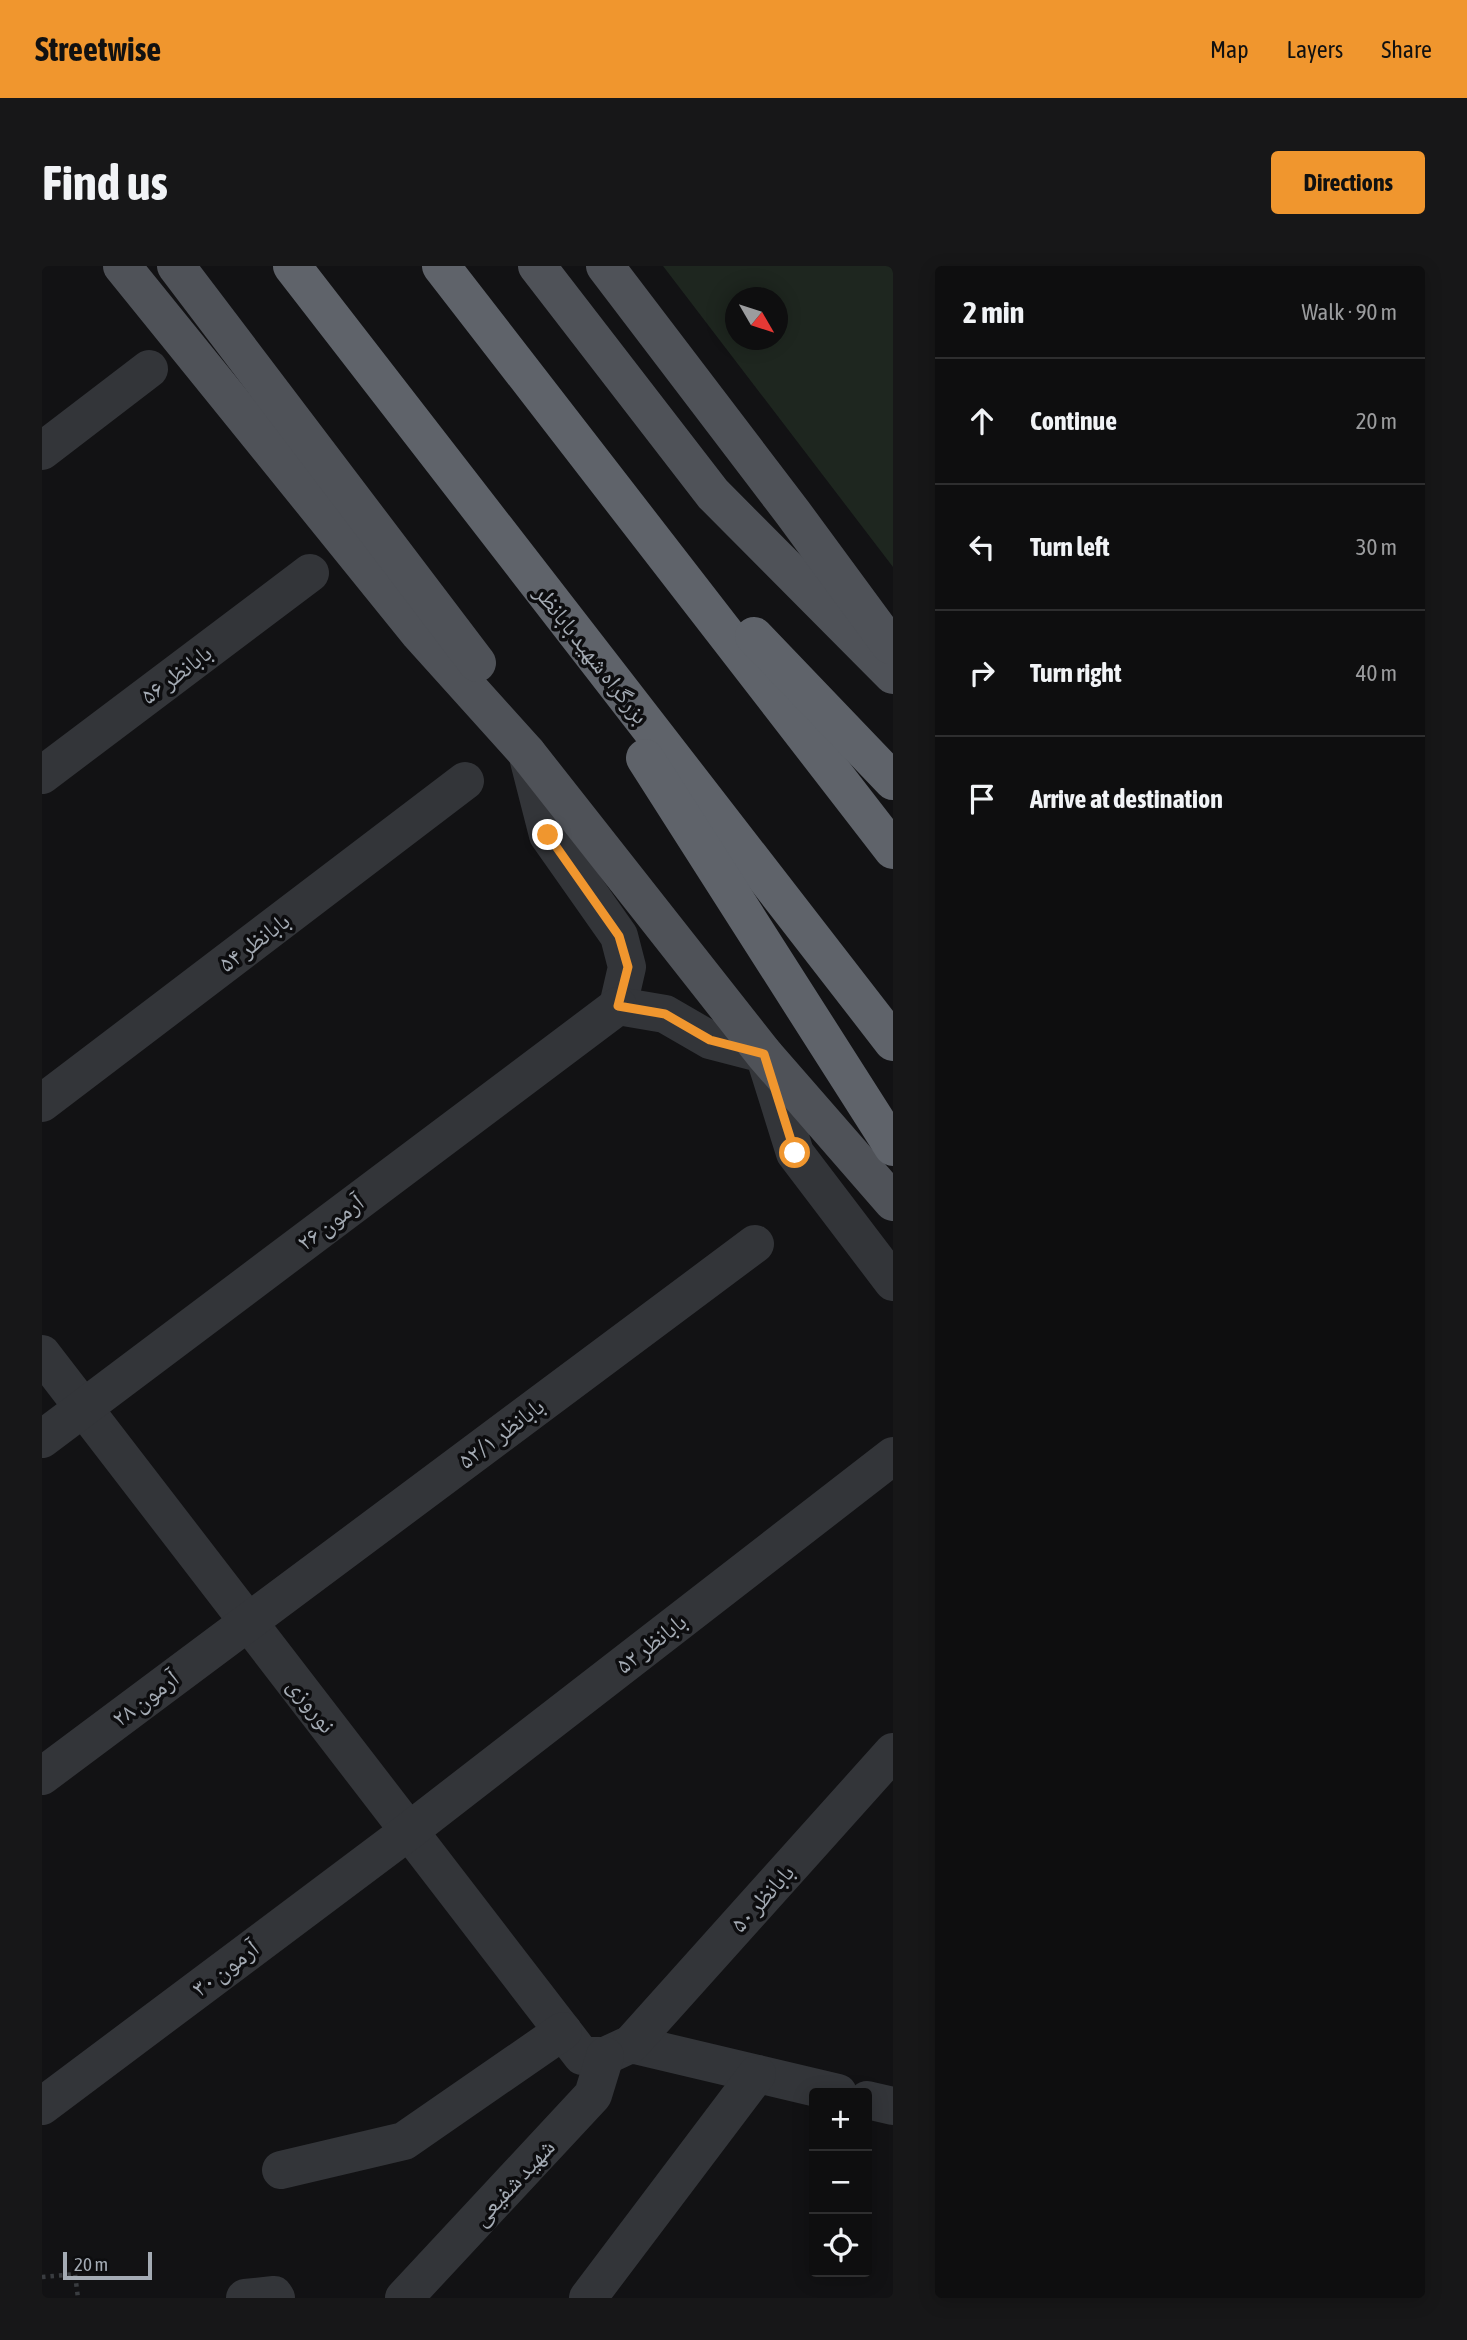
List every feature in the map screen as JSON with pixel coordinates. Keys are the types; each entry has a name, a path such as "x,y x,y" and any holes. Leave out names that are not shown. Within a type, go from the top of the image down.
{"highway":[{"name":"بزرگراه شهید بابانظر","path":"292,266 893,1042"},
{"path":"440,266 893,850"},
{"path":"611,484 893,781"},
{"path":"516,555 893,1147"}],"main road":[{"path":"122,266 419,633 527,753 764,1054 893,1202"},
{"path":"176,266 479,666 527,753"},
{"path":"537,266 713,494 893,676"},
{"path":"605,266 893,649"}],"street":[{"path":"42,451 149,369"},
{"name":"بابانظر ۵۶","path":"42,775 310,573"},
{"path":"527,753 548,835 619,936 628,967 618,1006 665,1014 710,1040 764,1054 795,1153 893,1282"},
{"name":"بابانظر ۵۴","path":"42,1103 465,781"},
{"name":"آرمون ۲۶","path":"42,1438 618,1006"},
{"name":"بابانظر ۵۲/۱","path":"248,1621 755,1244"},
{"name":"نوروزی","path":"42,1354 409,1831 595,2047"},
{"name":"بابانظر ۵۲","path":"409,1831 893,1456"},
{"name":"آرمون ۲۸","path":"42,1776 248,1621"},
{"name":"بابانظر ۵۰","path":"595,2047 893,1752"},
{"name":"آرمون ۳۰","path":"42,2106 409,1831"},
{"path":"281,2170 404,2141 595,2047 757,2074 817,2088"},
{"name":"شهید شفیعی","path":"404,2298 593,2095 595,2047"},
{"path":"602,2296 757,2074"},
{"path":"872,2101 893,2106"},
{"path":"234,2295 274,2295 276,2298"}],"path":[{"path":"42,2277 75,2274 78,2298"}],"shaded area":[{"path":"663,266 893,266 893,567 727,350 788,350 788,287 725,287 725,347"}],"route":[{"path":"548,835 619,936 628,967 618,1006 665,1014 710,1040 764,1054 795,1153"}]}
